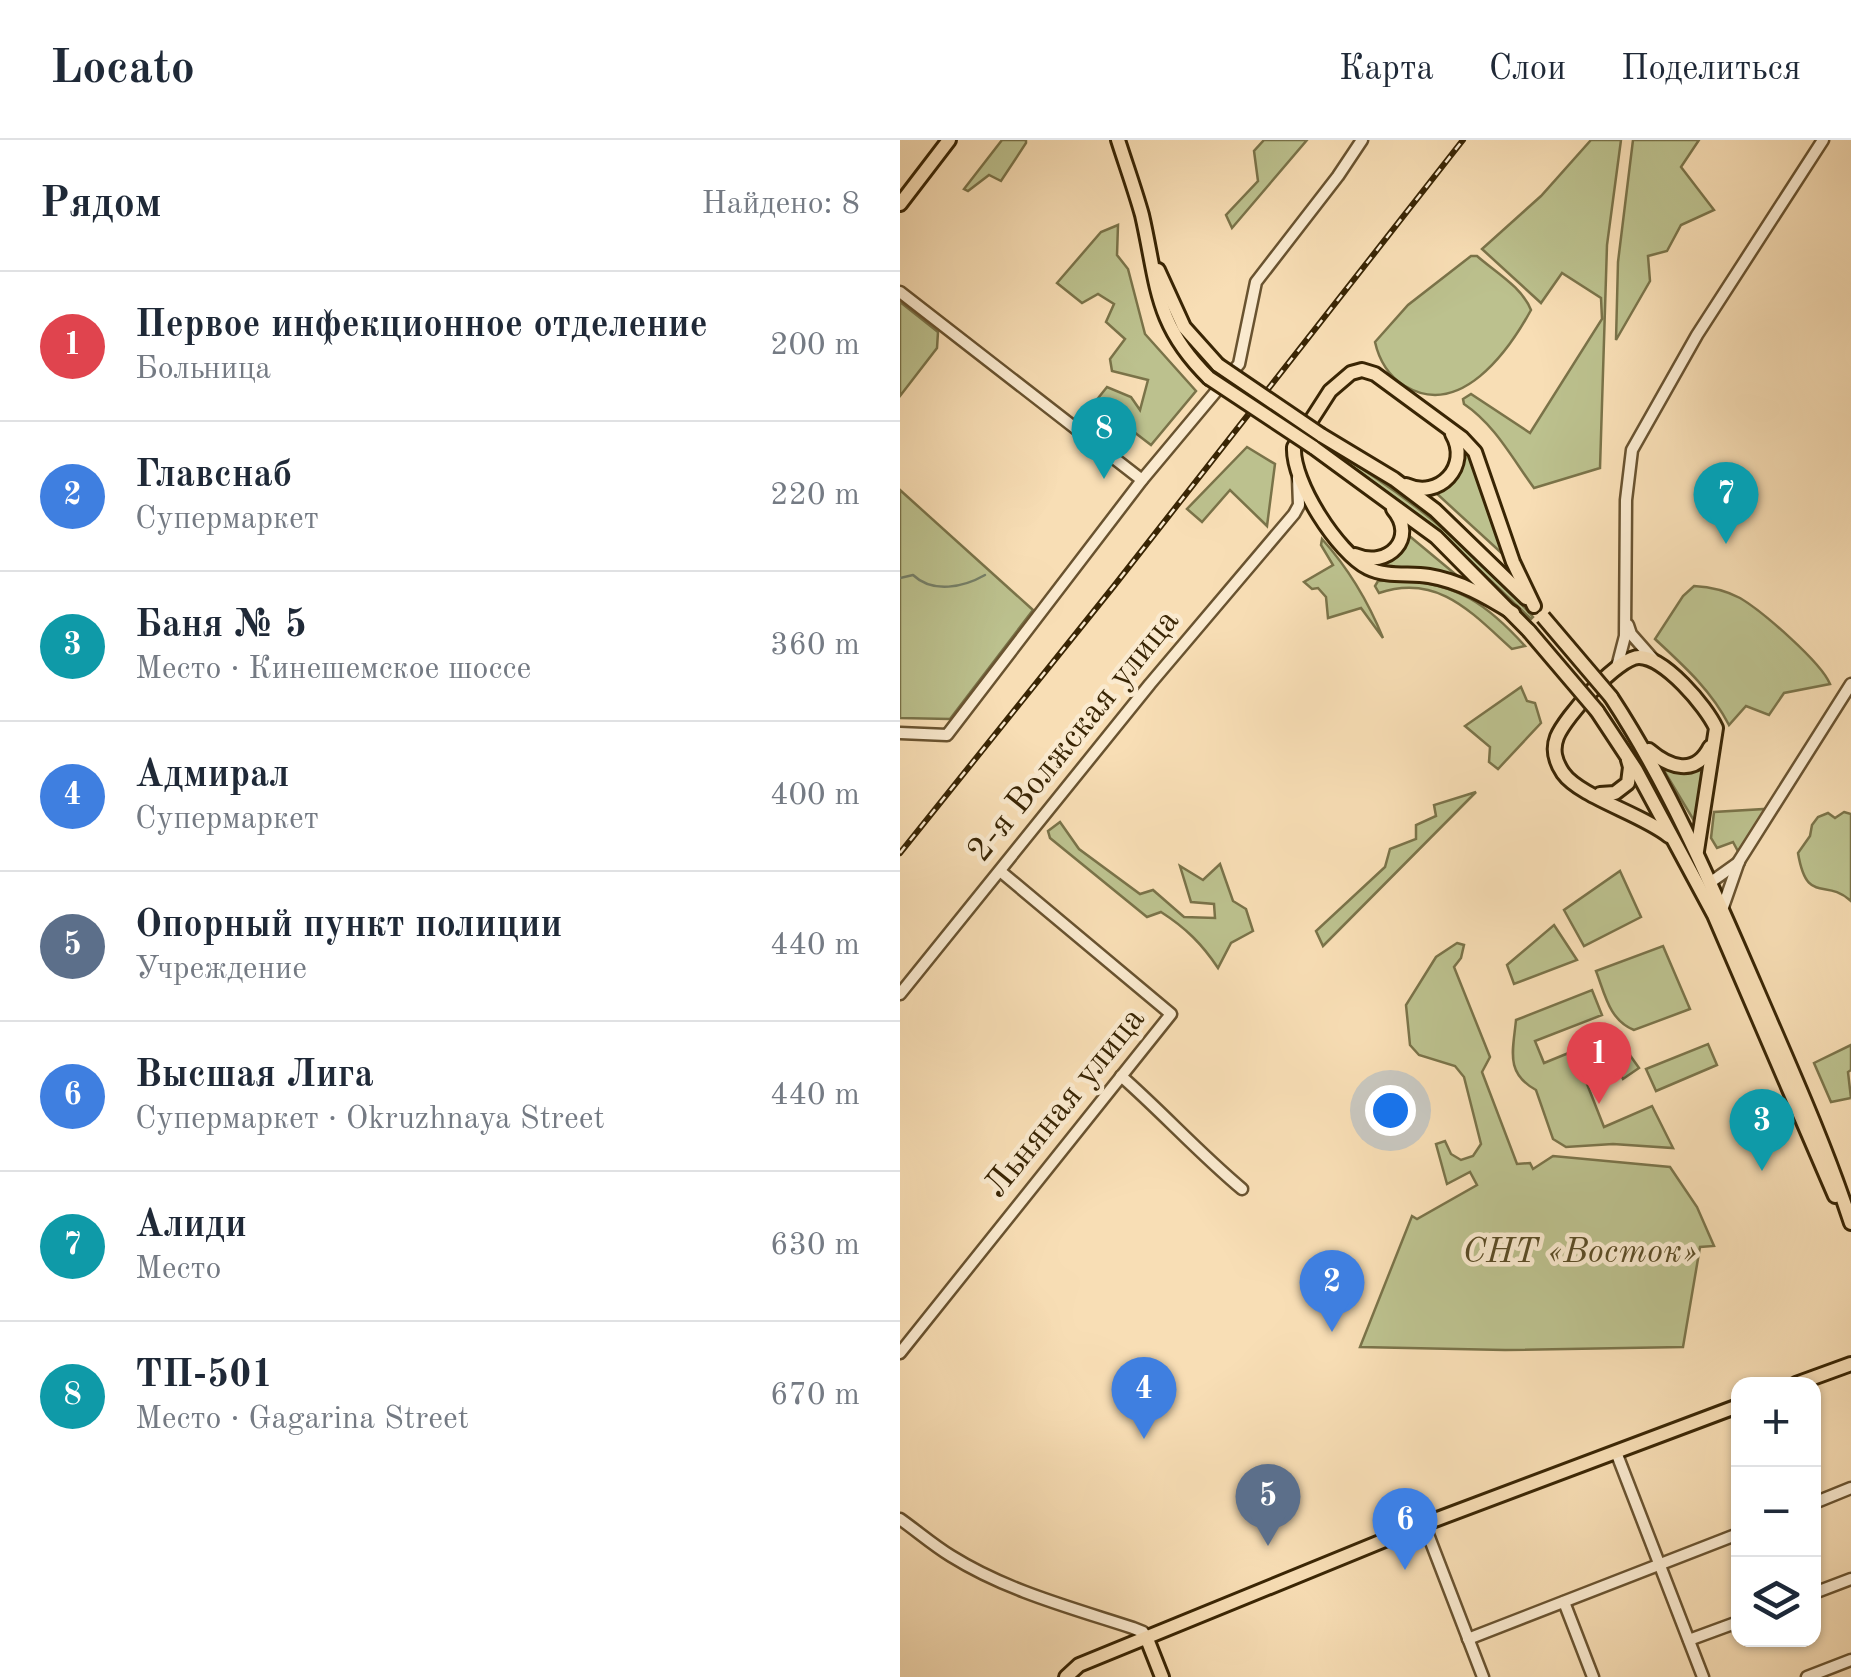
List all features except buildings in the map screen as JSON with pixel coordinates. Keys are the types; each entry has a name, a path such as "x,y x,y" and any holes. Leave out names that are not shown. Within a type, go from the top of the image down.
{"main road":[{"path":"900,204 949,140"},
{"path":"1118,140 1141,211 1160,308 1190,359 1209,378 1436,537 1530,632 1621,744 1714,915 1817,1158 1851,1224"},
{"path":"1149,249 1184,327 1218,365 1394,479 1467,539 1534,606 1611,696 1642,744 1712,882 1810,1112 1851,1224"},
{"path":"1513,613 1452,581 1378,572 1348,552 1323,519 1298,477 1294,455 1298,439 1330,392 1351,373 1362,370 1374,374 1475,452 1534,606"},
{"path":"1394,479 1422,490 1446,481 1458,462 1459,450 1448,428"},
{"path":"1348,552 1378,560 1399,546 1400,518 1384,498"},
{"path":"1677,843 1649,822 1568,780 1555,759 1558,734 1578,707 1617,667 1637,657 1653,660 1710,714 1716,728 1697,851"},
{"path":"1642,744 1669,764 1684,767 1706,756 1713,741"},
{"path":"1593,794 1615,793 1628,783 1630,767 1621,744"},
{"path":"1815,1377 1851,1364"},
{"path":"1066,1677 1079,1665 1424,1524 1731,1409"},
{"path":"1147,1639 1162,1677"}],"street":[{"path":"900,733 947,735 1142,480 1239,364 1256,282 1362,140"},
{"path":"1617,667 1625,636 1626,500 1632,450 1697,335 1824,140"},
{"path":"900,292 1142,480"},
{"path":"1298,477 1299,505 1294,514 1314,514 1323,519"},
{"name":"2-я Волжская улица","path":"900,994 1150,684 1294,514"},
{"path":"1625,617 1632,634 1653,660"},
{"path":"1723,907 1740,861 1851,684"},
{"path":"1712,882 1740,861"},
{"name":"Льняная улица","path":"900,1353 1170,1014 1000,871"},
{"path":"1121,1076 1193,1148 1242,1189"},
{"path":"1616,1452 1703,1677"},
{"path":"1821,1500 1851,1488"},
{"path":"900,1519 951,1556 984,1574 1134,1628 1147,1639"},
{"path":"1424,1524 1483,1677"},
{"path":"1468,1638 1731,1537"},
{"path":"1821,1591 1851,1580"},
{"path":"1564,1602 1593,1677"},
{"path":"1689,1640 1731,1625"},
{"path":"1807,1677 1851,1660"}],"green space":[{"path":"1002,140 1026,143 1001,181 989,175 968,191 964,189"},
{"path":"1264,140 1307,140 1232,228 1226,215 1258,181 1254,151"},
{"path":"1591,140 1621,140 1607,245 1600,468 1534,488 1494,432 1463,399 1471,394 1530,433 1602,319 1601,298 1562,273 1541,303 1482,249 1541,196"},
{"path":"1633,140 1699,140 1681,167 1714,210 1681,225 1667,251 1648,256 1650,281 1616,340 1618,262"},
{"path":"1118,225 1117,255 1128,269 1145,334 1196,391 1151,445 1095,402 1107,387 1131,397 1140,410 1148,380 1112,371 1110,359 1125,339 1106,322 1114,304 1098,294 1082,303 1057,283 1101,232"},
{"path":"1471,256 1477,256 1507,280 1531,310 1496,361 1463,388 1445,394 1425,394 1405,386 1386,367 1375,342 1408,305"},
{"path":"900,302 938,332 937,348 900,396"},
{"path":"1319,442 1433,520 1484,565 1533,617 1433,526"},
{"path":"1463,444 1471,453 1507,558 1435,492 1457,472"},
{"path":"1247,447 1275,464 1267,526 1230,490 1202,522 1187,509"},
{"path":"900,490 1033,610 950,719 900,718"},
{"path":"1407,534 1466,583 1383,569 1372,563"},
{"path":"1322,539 1357,586 1383,638 1361,608 1328,618 1326,597 1304,582 1333,565 1321,545"},
{"path":"1378,581 1439,586 1470,599 1525,646 1512,649 1468,610 1436,592 1400,588 1379,593 1375,586"},
{"path":"1694,586 1723,591 1750,605 1803,651 1830,684 1784,693 1769,715 1746,706 1729,725 1705,690 1655,639"},
{"path":"1521,687 1527,701 1535,703 1541,723 1498,769 1489,762 1490,747 1465,726"},
{"path":"1707,763 1696,824 1660,764 1699,768"},
{"path":"1476,792 1323,946 1316,931 1385,867 1390,849 1416,839 1416,825 1436,816 1434,805"},
{"path":"1765,809 1740,855 1733,842 1717,848 1711,838 1714,812"},
{"path":"1844,812 1851,814 1851,901 1842,894 1812,885 1806,879 1798,853 1818,817 1828,813 1835,818"},
{"path":"1060,822 1079,849 1140,894 1153,890 1184,917 1215,918 1214,904 1191,902 1180,866 1203,880 1220,864 1233,901 1246,909 1253,931 1231,943 1218,968 1178,924 1161,912 1147,917 1050,838 1048,831"},
{"path":"1620,871 1641,917 1584,946 1564,910"},
{"path":"1554,925 1577,960 1514,984 1507,965"},
{"name":"СНТ «Восток»","path":"1457,943 1464,945 1454,967 1490,1057 1482,1072 1517,1164 1530,1163 1533,1169 1553,1156 1670,1167 1697,1207 1714,1246 1700,1247 1683,1347 1360,1347 1412,1216 1417,1219 1477,1185 1470,1172 1447,1184 1436,1144 1445,1141 1451,1154 1461,1160 1473,1156 1481,1144 1464,1077 1455,1066 1419,1055 1410,1045 1406,1005 1436,957"},
{"path":"1663,946 1690,1009 1634,1030 1613,1013 1596,971"},
{"path":"1592,990 1602,1015 1535,1041 1544,1063 1615,1034 1639,1068 1623,1079 1616,1065 1585,1079 1604,1127 1652,1106 1673,1148 1613,1144 1566,1147 1553,1139 1536,1090 1515,1069 1516,1020"},
{"path":"1708,1044 1717,1065 1656,1091 1646,1069"},
{"path":"1851,1045 1851,1098 1831,1102 1814,1063"}],"waterway":[{"path":"900,578 913,575 930,585 949,587 985,575"}],"railway":[{"path":"900,853 1463,140"}],"place":[{"name":"ТП-501","path":"1104,479"},
{"name":"Алиди","path":"1726,544"},
{"name":"Первое инфекционное отделение","path":"1599,1104"},
{"name":"Баня № 5","path":"1762,1171"},
{"name":"Главснаб","path":"1332,1332"},
{"name":"Адмирал","path":"1144,1439"},
{"name":"Опорный пункт полиции","path":"1268,1546"},
{"name":"Высшая Лига","path":"1405,1570"}]}
